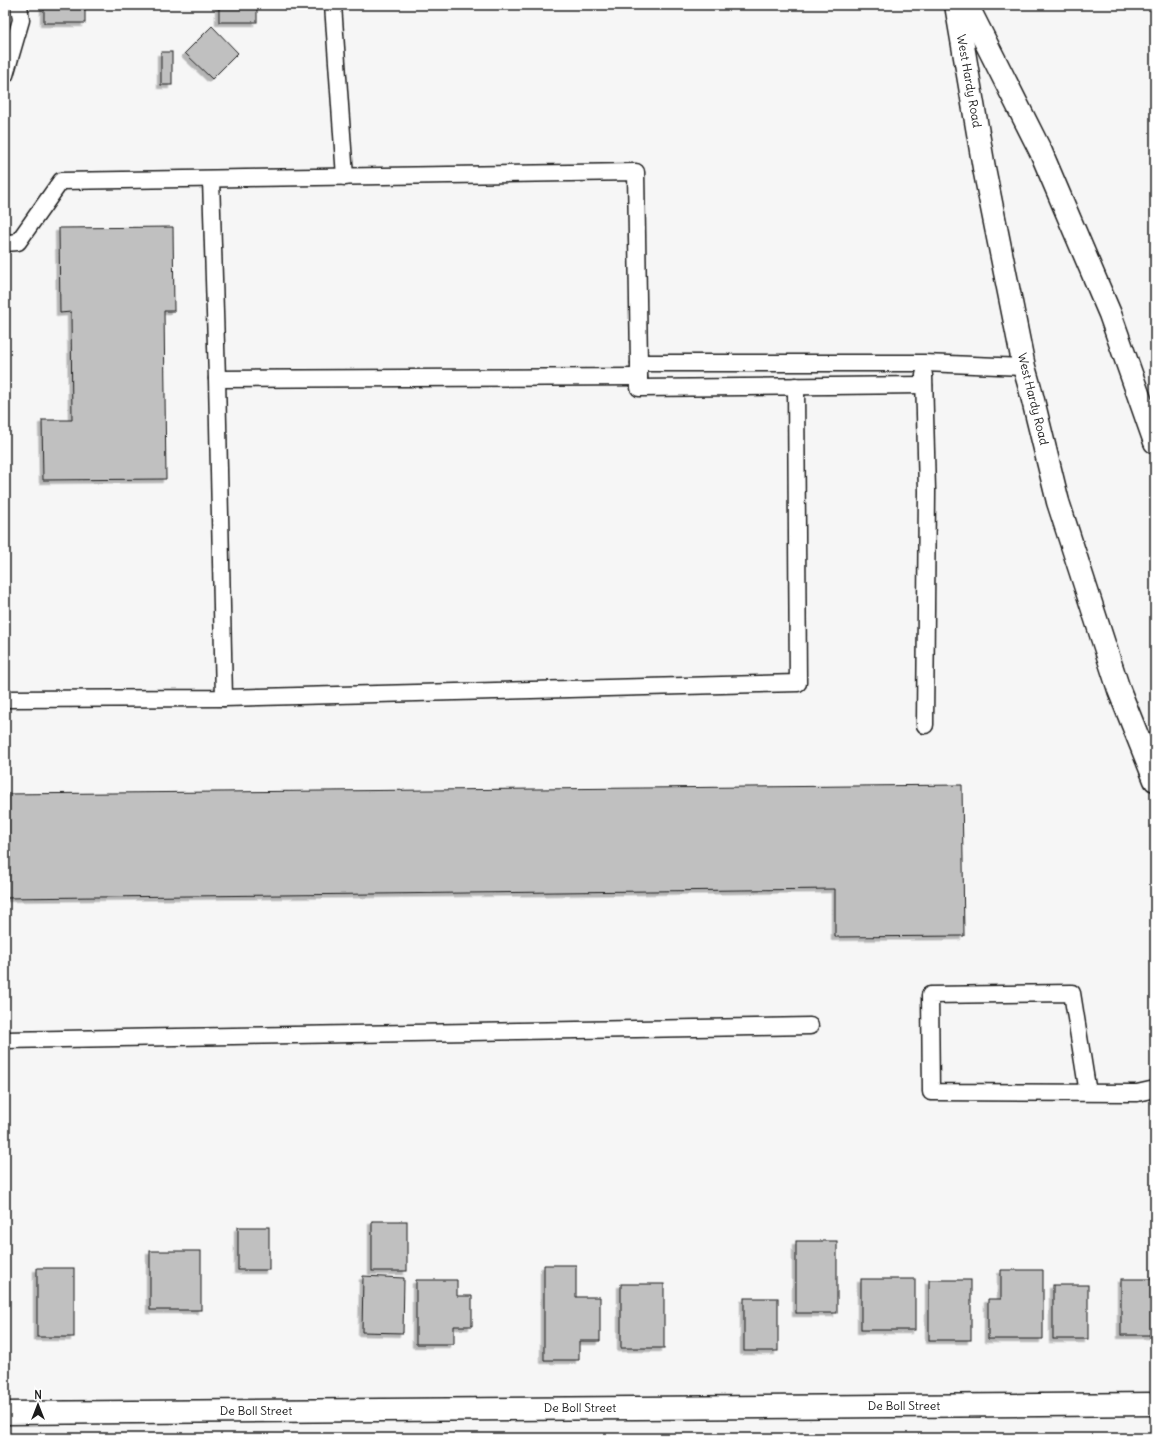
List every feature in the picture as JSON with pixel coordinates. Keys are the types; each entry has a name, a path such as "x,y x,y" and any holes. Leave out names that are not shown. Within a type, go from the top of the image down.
{"main road":[{"name":"West Hardy Road","path":"956,5 984,168 1024,367 1060,509 1118,690 1155,780"},
{"path":"967,5 1041,152 1110,314 1155,442"},
{"name":"De Boll Street","path":"5,1413 1155,1404"}],"lane":[{"path":"5,75 21,20 19,5"},
{"path":"333,5 345,177"},
{"path":"5,243 18,242 61,181 636,172 639,388 924,385"},
{"path":"211,179 224,698"},
{"path":"217,379 639,370 666,362 924,363 1024,367"},
{"path":"924,363 927,491 925,725"},
{"path":"5,699 224,698 798,683 796,386"},
{"path":"1088,1093 1072,993 930,995 931,1092 1088,1093 1137,1093 1155,1089"},
{"path":"5,1040 810,1026"}],"building":[{"path":"44,5 85,5 85,23 44,23"},
{"path":"219,5 257,5 257,22 219,22"},
{"path":"212,26 238,53 212,79 185,53"},
{"path":"161,52 172,52 172,85 161,85"},
{"path":"173,227 174,311 164,311 166,479 43,480 42,420 72,420 71,312 60,313 59,228"},
{"path":"962,785 964,936 835,937 835,889 5,898 5,794"},
{"path":"372,1221 407,1221 407,1271 372,1271"},
{"path":"238,1227 269,1227 269,1270 238,1270"},
{"path":"796,1241 837,1241 837,1313 796,1313"},
{"path":"150,1251 201,1251 201,1310 150,1310"},
{"path":"544,1265 576,1265 576,1297 600,1297 600,1341 579,1341 579,1360 544,1360"},
{"path":"37,1268 74,1268 74,1337 37,1337"},
{"path":"1001,1270 1043,1270 1043,1339 988,1339 988,1299 1001,1299"},
{"path":"363,1276 404,1278 403,1333 362,1332"},
{"path":"861,1279 915,1279 915,1330 861,1330"},
{"path":"1121,1279 1155,1279 1155,1335 1121,1335"},
{"path":"416,1280 457,1280 457,1296 472,1296 472,1326 454,1326 454,1344 416,1344"},
{"path":"929,1280 971,1280 971,1340 929,1340"},
{"path":"621,1284 664,1284 664,1348 621,1348"},
{"path":"1053,1285 1088,1285 1088,1339 1053,1339"},
{"path":"744,1298 778,1298 778,1351 744,1351"}]}
